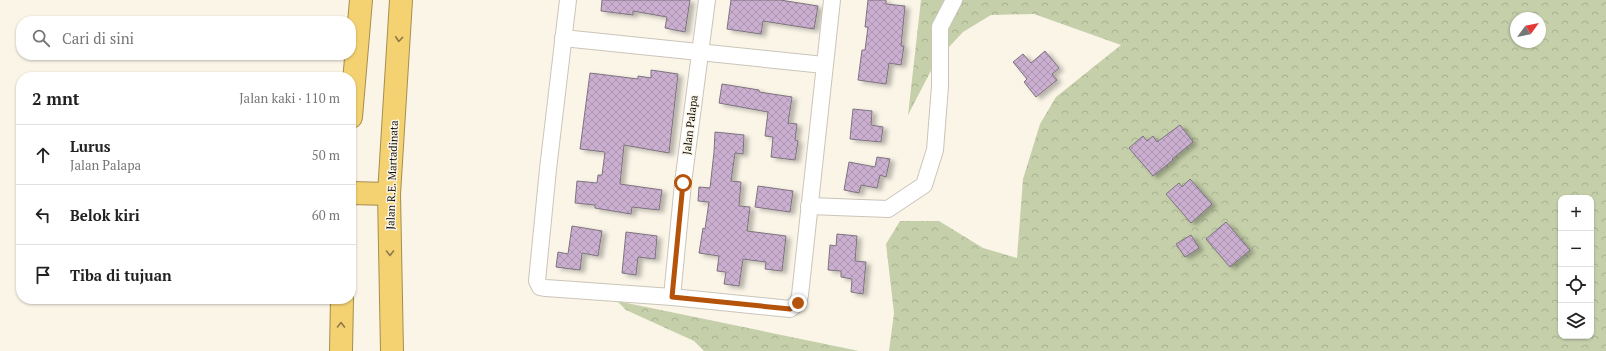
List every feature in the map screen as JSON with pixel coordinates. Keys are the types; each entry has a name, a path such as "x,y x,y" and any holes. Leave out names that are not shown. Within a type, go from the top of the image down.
{"highway":[{"path":"356,58 361,0"},
{"name":"Jalan R.E. Martadinata","path":"392,351 389,194 401,0"},
{"path":"355,72 356,60"},
{"path":"356,193 389,194"},
{"path":"341,351 342,304"}],"street":[{"path":"568,0 548,169 537,281 540,287 672,297 790,309 798,303 800,294 832,0"},
{"name":"Jalan Palapa","path":"672,297 683,183 699,51 707,0"},
{"path":"809,206 888,209 924,185 935,150 940,86 940,27 954,0"},
{"path":"563,38 824,65"}],"green space":[{"path":"921,0 1606,0 1606,351 889,351 894,313 886,244 900,221 939,221 983,248 1017,258 1023,179 1040,124 1056,97 1121,45 1034,14 991,15 963,32 936,61 908,115"},
{"path":"617,301 859,351 704,351 694,341 626,310"}],"building":[{"path":"602,0 690,0 685,32 665,28 667,17 633,11 633,15 601,11"},
{"path":"731,0 780,0 818,6 814,29 763,21 761,34 727,29"},
{"path":"868,0 886,0 886,4 905,6 901,46 904,46 901,65 889,63 886,84 858,80 862,50 865,50 868,27 865,27"},
{"path":"1045,51 1059,68 1052,74 1057,80 1036,97 1024,82 1027,79 1013,62 1023,54 1031,63"},
{"path":"651,70 678,74 669,153 624,145 620,184 662,190 659,210 632,207 631,214 595,208 595,205 575,203 577,181 597,183 598,175 602,175 605,152 580,149 590,73 638,79 638,76 651,78"},
{"path":"722,84 792,97 788,123 797,124 795,140 798,141 795,160 771,157 773,137 765,136 768,112 719,103"},
{"path":"853,109 872,111 871,125 883,127 881,142 850,139"},
{"path":"1180,125 1193,142 1153,176 1129,148 1143,136 1147,141 1153,136 1157,142"},
{"path":"715,132 744,135 743,154 735,153 731,181 741,182 739,206 750,207 747,231 786,236 782,271 765,269 766,262 743,259 739,286 724,284 726,272 717,271 719,256 699,253 703,228 705,229 709,202 698,201 699,187 710,188"},
{"path":"877,157 890,159 886,177 880,175 877,188 861,185 859,193 844,190 849,162 875,167"},
{"path":"1190,179 1212,204 1191,223 1166,194 1179,183 1182,187"},
{"path":"758,186 793,191 790,212 755,207"},
{"path":"1226,222 1250,250 1230,267 1206,239"},
{"path":"572,226 602,231 598,256 582,253 580,270 556,267 558,252 568,254"},
{"path":"626,232 657,236 655,259 638,257 636,275 622,273"},
{"path":"837,234 857,236 855,261 866,262 863,294 851,292 852,279 841,277 841,271 828,270 830,245 836,246"},
{"path":"1191,235 1199,248 1185,257 1176,244"}],"route":[{"path":"683,183 672,297 790,309 798,303"}]}
